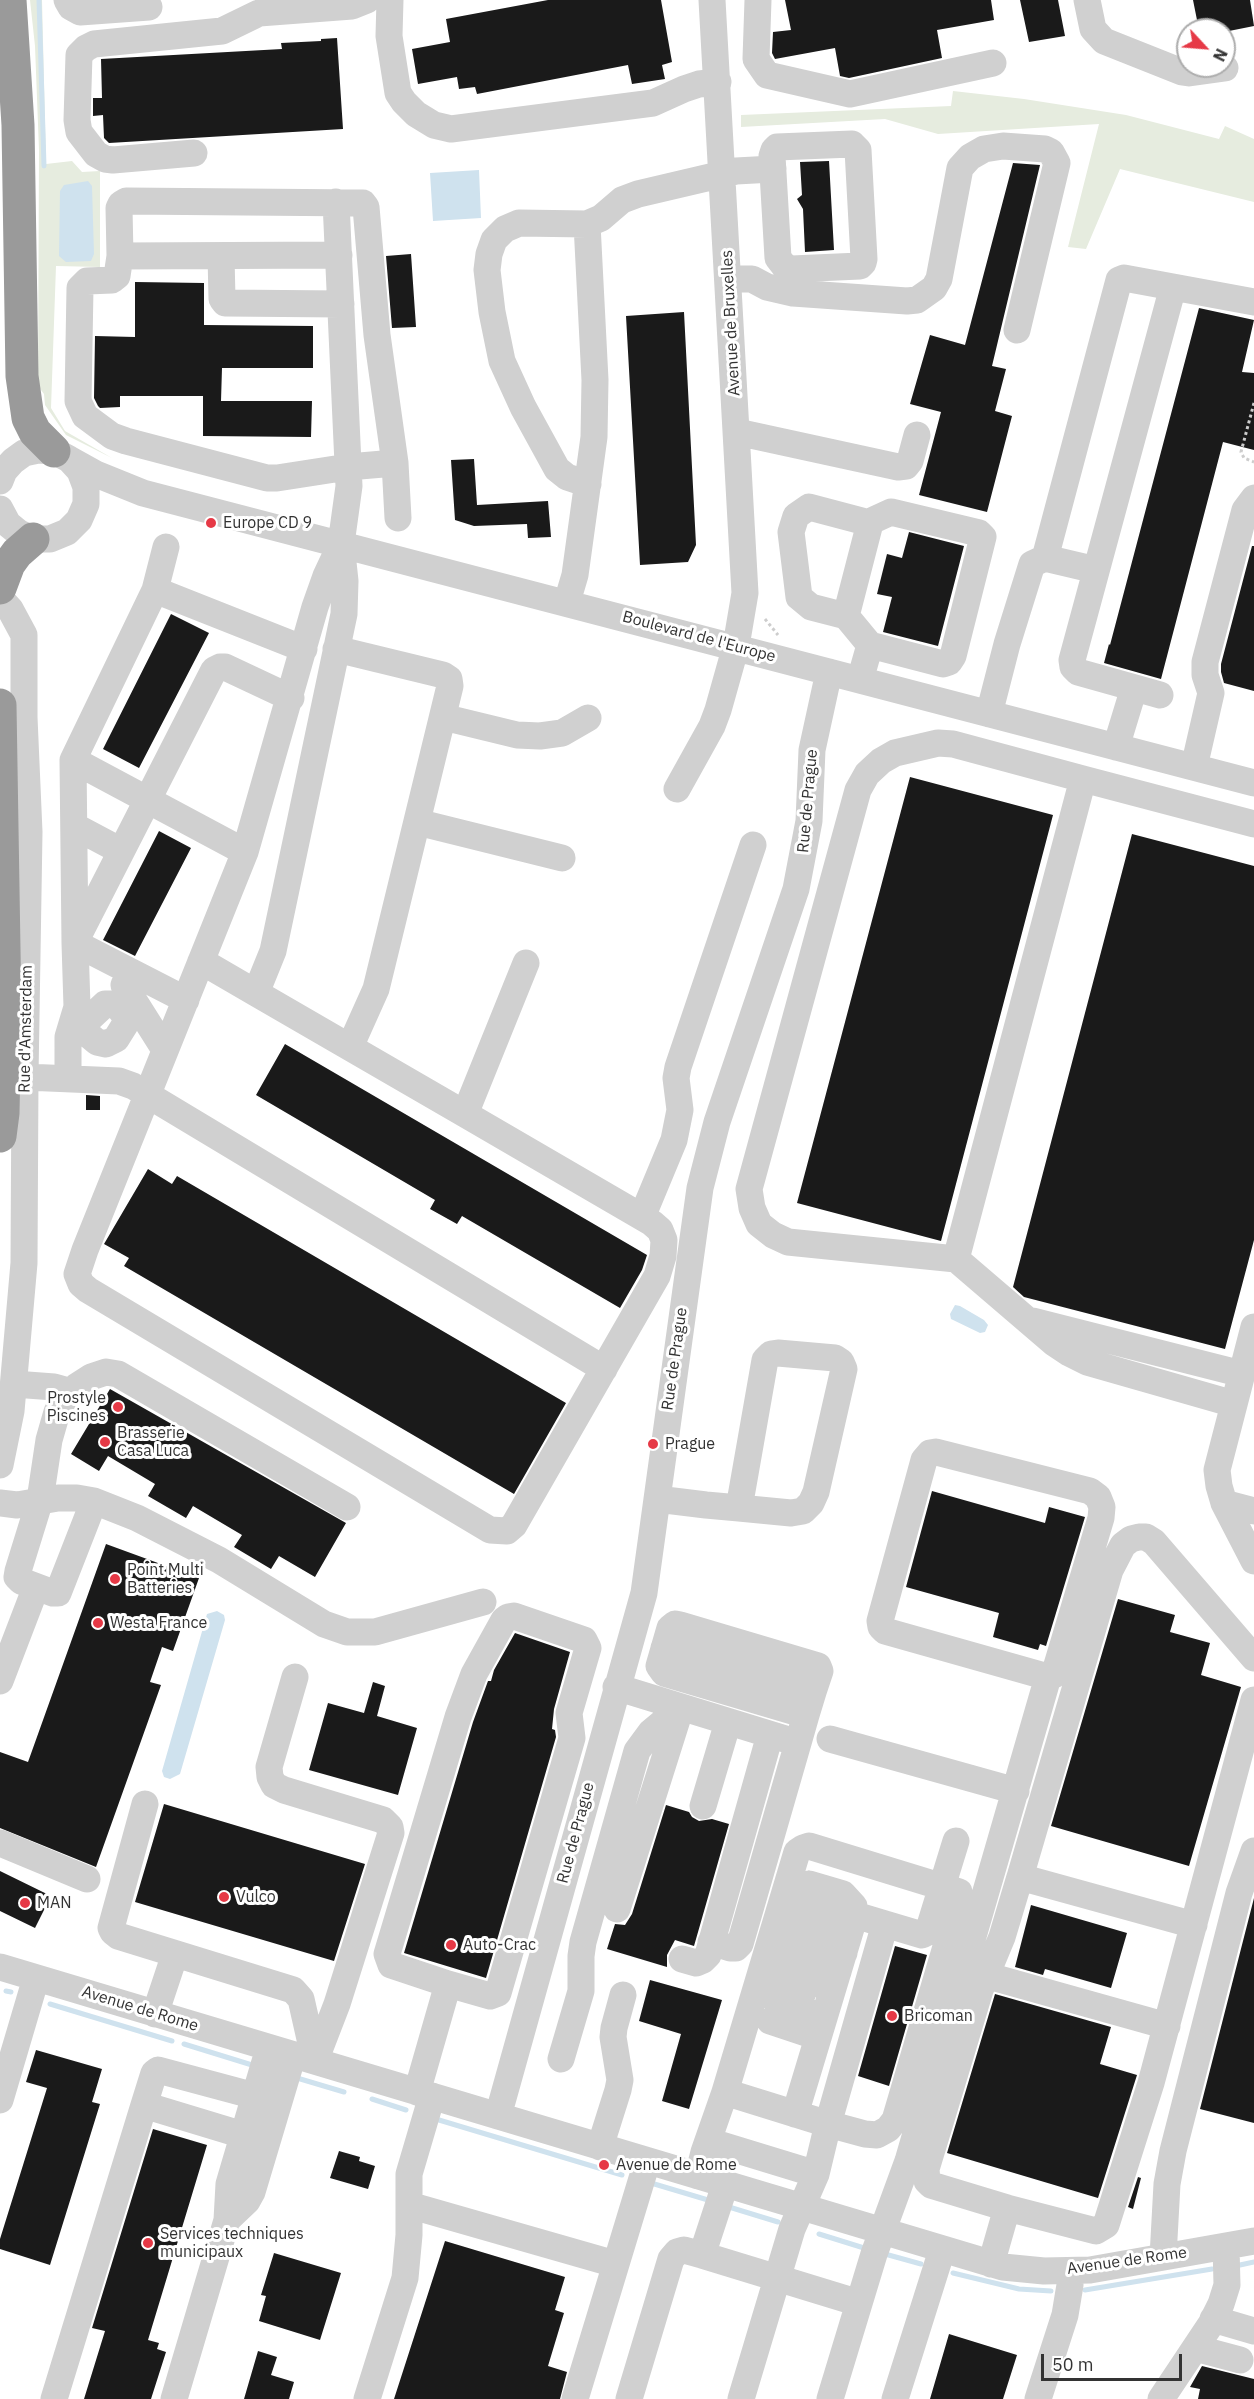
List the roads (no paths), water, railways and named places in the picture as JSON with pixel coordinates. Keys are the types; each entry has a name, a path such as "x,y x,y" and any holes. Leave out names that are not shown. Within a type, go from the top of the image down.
{"highway":[{"path":"10,0 18,125 22,376 28,418 35,432 37,453"},
{"path":"0,588 16,553 33,539"},
{"path":"0,705 5,1011 3,1113 0,1136"}],"street":[{"path":"67,0 71,7 80,12 149,7"},
{"path":"194,153 113,160 96,154 79,132 76,120 79,55 94,44 222,31 259,13 352,6 367,0"},
{"path":"390,0 389,36 399,93 416,114 434,125 452,129 653,103 699,84 717,70 756,59"},
{"name":"Avenue de Bruxelles","path":"677,789 712,726 736,646 746,593 712,0"},
{"path":"758,0 756,59 767,75 850,94 993,63"},
{"path":"1087,0 1093,29 1104,41 1176,70"},
{"path":"852,144 856,146 863,237 863,263 860,266 792,269 780,264 773,169 772,156 777,147 852,144"},
{"path":"728,279 752,279 773,289 793,293 917,300 934,288 939,279 960,168 970,157 984,149 1003,146 1045,149 1051,152 1057,163 1017,330"},
{"path":"588,484 567,477 557,469 523,407 502,361 492,312 487,270 489,254 495,240 505,229 519,223 587,224 601,218 622,200 638,194 722,174 750,169 773,169"},
{"path":"395,463 267,478 119,439 85,416 78,401 80,288 87,281 112,280 117,276 120,256 119,208 126,201 363,203 366,207 377,335 395,463 398,518"},
{"path":"256,993 273,951 344,614 345,580 341,544 349,486 336,202"},
{"path":"567,602 574,575 594,437 595,380 587,224"},
{"path":"120,256 339,255"},
{"path":"221,256 222,299 225,303 341,304"},
{"path":"1045,558 1119,280 1124,278 1254,302"},
{"path":"1160,695 1078,672 1073,667 1072,660 1173,287"},
{"path":"737,432 898,467 906,466 910,461 917,435"},
{"path":"0,481 4,471 13,460 37,453 80,471 86,487 86,504 79,520 66,532 50,539 33,539 19,533 8,525 0,509"},
{"name":"Boulevard de l'Europe","path":"37,453 143,492 1254,783"},
{"name":"Boulevard de l'Europe","path":"86,504 97,495 108,492 143,492"},
{"path":"1194,767 1211,693 1205,675 1206,662 1245,510 1254,498"},
{"path":"809,507 867,523 891,512 979,533 983,537 953,656 949,662 944,664 870,645 846,616 811,607 799,597 791,532 796,516 809,507"},
{"path":"846,616 869,528 867,523"},
{"path":"201,961 642,1217 660,1230 664,1240 663,1256 657,1276 514,1525 507,1531 490,1530 88,1290 81,1284 77,1274 165,1050 245,852 326,576 341,544"},
{"path":"68,1078 68,1037 82,1017 75,943 73,760 155,590 166,547"},
{"path":"989,714 1028,572 1037,560 1045,558 1096,570"},
{"path":"155,590 304,649"},
{"name":"Rue d'Amsterdam","path":"0,598 10,609 24,635 28,832 24,1263 11,1411 0,1466"},
{"path":"860,680 870,645"},
{"path":"336,649 442,675 449,679 450,686 376,989 350,1047"},
{"path":"75,943 214,670 220,666 225,667 291,698"},
{"name":"Rue de Prague","path":"498,2116 644,1593 669,1399 700,1188 717,1122 796,889 809,821 813,742 829,672"},
{"path":"1116,747 1134,688"},
{"path":"442,717 517,735 540,736 562,733 588,718"},
{"path":"1234,1404 1087,1362 1054,1343 956,1259 788,1242 773,1235 759,1224 752,1208 749,1189 858,790 867,774 881,761 895,753 938,743 952,744 1254,824"},
{"path":"73,760 245,852"},
{"path":"956,1259 1083,779"},
{"path":"417,822 562,858"},
{"path":"74,826 121,851"},
{"path":"642,1217 674,1140 680,1110 676,1078 678,1067 753,845"},
{"path":"75,943 186,1000"},
{"path":"109,960 165,1050"},
{"path":"465,1114 526,963"},
{"path":"25,1077 119,1081 148,1093 604,1369"},
{"path":"1027,1320 1242,1374"},
{"path":"1254,1327 1217,1470 1224,1503 1254,1561"},
{"path":"657,1499 739,1508 791,1513 803,1510 811,1503 816,1492 844,1369 841,1362 835,1358 778,1353 771,1354 765,1360 739,1508"},
{"path":"94,1502 58,1593 21,1581 17,1577 18,1571 40,1500 49,1440 57,1412 72,1392 91,1377 106,1372 118,1374 347,1507"},
{"path":"14,1384 54,1387 72,1392"},
{"path":"936,1452 1090,1491 1098,1497 1102,1507 1101,1518 1054,1675 1048,1677 885,1631 881,1626 880,1621 924,1460 930,1453 936,1452"},
{"path":"0,1503 17,1505 40,1500 77,1498 94,1502 137,1518 189,1544 324,1624 347,1632 375,1632 483,1602"},
{"path":"1224,1503 1254,1511"},
{"path":"1254,1658 1154,1542 1138,1537 1123,1545 1110,1570 1002,1937 985,1975 926,2169 926,2176 931,2185 1007,2208 1096,2230 1106,2225 1151,2083 1254,1700"},
{"path":"0,1681 36,1587"},
{"path":"514,1616 584,1640 588,1648 569,1713 572,1738 498,1993 490,1996 448,1983 391,1965 387,1954 458,1717 474,1674 504,1620 514,1616"},
{"path":"711,1942 730,1948 740,1944 820,1671 813,1663 680,1624 675,1624 670,1628 659,1665 660,1670 678,1677 810,1704"},
{"path":"174,2399 227,2220 229,2184 255,2096 337,2004 391,1833 390,1827 383,1820 274,1785 269,1767 295,1677"},
{"path":"617,1909 675,1705 678,1677"},
{"path":"830,2399 882,2232 908,2161 1048,1677"},
{"path":"616,1687 798,1743"},
{"path":"561,2059 581,1991 580,1956 583,1942 637,1751 675,1705"},
{"path":"703,1806 728,1722"},
{"path":"682,1959 696,1963 708,1955 770,1735"},
{"path":"830,1738 1016,1791"},
{"path":"145,1804 111,1928 118,1936 293,1990 301,1998 293,2055 252,2192 247,2201 227,2220"},
{"path":"885,1924 926,1935 956,1841"},
{"path":"0,1843 87,1879"},
{"path":"698,2176 797,1852 809,1846 943,1885 959,1892 960,1899 895,2120 888,2129 877,2135 865,2134 725,2092"},
{"path":"1163,2257 1167,2184 1173,2151 1239,1893 1254,1851"},
{"path":"1020,1877 1194,1925"},
{"path":"770,2021 836,1978 885,1924"},
{"path":"741,2399 792,2229 816,2174 885,1924"},
{"path":"155,2014 175,1954"},
{"name":"Avenue de Rome","path":"0,1967 991,2264 1024,2270 1079,2270 1254,2241"},
{"path":"985,1975 1167,2026"},
{"path":"0,2100 36,1978"},
{"path":"795,2114 836,1978"},
{"path":"367,2399 405,2278 408,2260 409,2174 448,1983"},
{"path":"600,2147 620,2080 614,2028 623,1995"},
{"path":"54,2399 154,2073 159,2070 255,2096"},
{"path":"144,2105 243,2134"},
{"path":"708,2141 816,2174"},
{"path":"575,2399 646,2162"},
{"path":"702,2255 725,2185"},
{"path":"409,2205 615,2264"},
{"path":"991,2264 1007,2208"},
{"path":"1038,2399 1065,2315 1070,2285 1091,2247 1096,2230"},
{"path":"1161,2399 1213,2319 1227,2285 1226,2246"},
{"path":"629,2399 671,2259 684,2250 859,2303"},
{"path":"895,2399 942,2250"},
{"path":"1213,2319 1254,2331"},
{"path":"1195,2348 1240,2360"}],"water":[{"path":"479,170 481,218 433,221 430,173"},
{"path":"88,181 92,186 94,254 91,261 66,262 59,256 60,191 64,185"},
{"path":"955,1305 984,1320 988,1325 985,1332 980,1333 951,1319 950,1314"},
{"path":"217,1611 224,1615 225,1620 180,1774 170,1779 164,1777 162,1771 207,1614"}],"waterway":[{"path":"39,0 44,166"},
{"path":"6,1991 11,1992"},
{"path":"50,2004 172,2041"},
{"path":"184,2044 252,2065"},
{"path":"297,2078 344,2092"},
{"path":"372,2099 406,2110"},
{"path":"439,2120 622,2175"},
{"path":"651,2183 708,2200"},
{"path":"729,2207 778,2222"},
{"path":"819,2234 864,2248"},
{"path":"885,2254 921,2264"},
{"path":"1240,2265 1254,2262"},
{"path":"1085,2290 1212,2269"},
{"path":"953,2273 1019,2289 1051,2291"}],"place":[{"name":"Europe CD 9","path":"211,523"},
{"name":"Prostyle Piscines","path":"118,1407"},
{"name":"Brasserie Casa Luca","path":"105,1442"},
{"name":"Prague","path":"653,1444"},
{"name":"Point Multi Batteries","path":"115,1579"},
{"name":"Westa France","path":"98,1623"},
{"name":"Vulco","path":"224,1897"},
{"name":"MAN","path":"25,1903"},
{"name":"Auto-Crac","path":"451,1945"},
{"name":"Bricoman","path":"892,2016"},
{"name":"Avenue de Rome","path":"604,2165"},
{"name":"Services techniques municipaux","path":"148,2243"}]}
